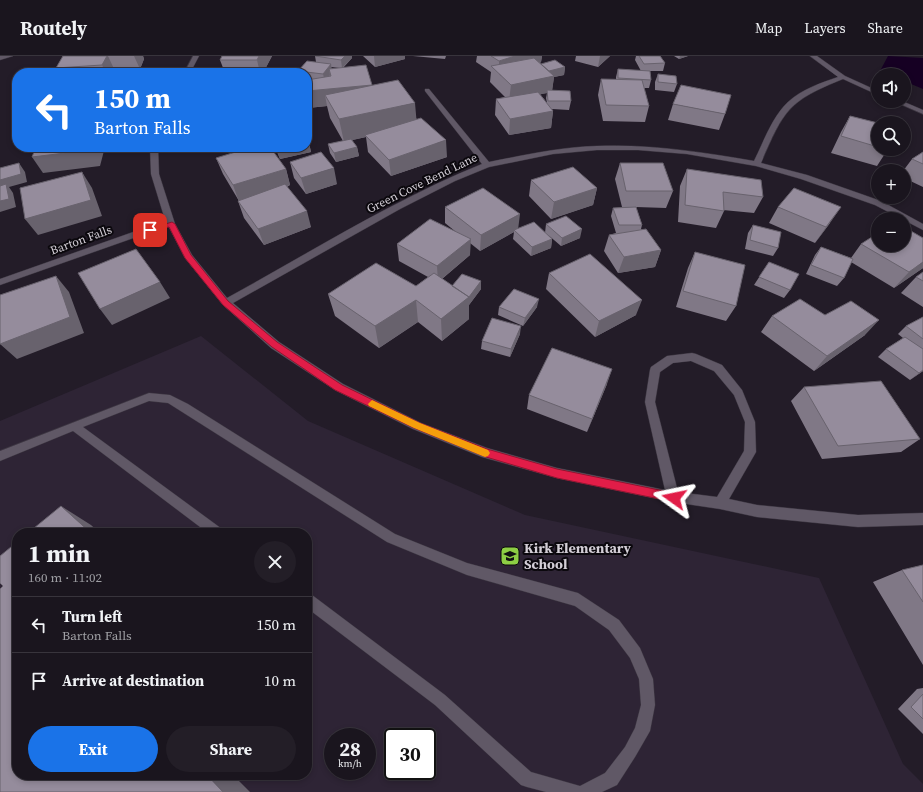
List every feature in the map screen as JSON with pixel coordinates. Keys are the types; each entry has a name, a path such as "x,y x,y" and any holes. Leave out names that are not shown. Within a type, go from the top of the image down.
{"street":[{"path":"0,58 10,56"},
{"path":"190,68 196,56"},
{"path":"813,56 844,77 871,90"},
{"path":"757,164 777,122 791,103 813,89 844,77"},
{"path":"427,90 487,165"},
{"path":"911,107 923,112"},
{"name":"Green Cove Bend Lane","path":"226,303 396,207 452,179 487,165 553,152 597,148 638,148 687,152 757,164 804,177 878,203 923,227"},
{"path":"154,152 155,174 172,224 188,256 226,303 275,344 338,387 417,426 486,453 557,473 674,498 720,503 757,510 858,521 923,519"},
{"name":"Barton Falls","path":"0,282 139,233 172,224"},
{"path":"674,498 650,402 655,370 671,359 692,357 718,368 738,393 750,422 750,452 720,503"},
{"path":"0,456 149,397 170,399 391,538 468,569 578,600 614,625 635,653 646,679 648,704 642,731 630,752 611,779 586,792"},
{"path":"74,426 211,528"},
{"path":"312,604 440,700 527,779 576,792"}],"shaded area":[{"path":"888,56 923,58 923,89 911,84 911,68 882,68"},
{"name":"Kirk Elementary School","path":"201,336 308,421 525,515 819,578 903,764 923,784 923,792 0,792 0,421"}],"building":[{"path":"63,56 107,56 102,65 56,68"},
{"path":"222,56 259,56 257,60 220,60"},
{"path":"315,56 345,56 341,60"},
{"path":"491,56 515,56 499,61"},
{"path":"639,56 660,56 665,63 644,64"},
{"path":"534,58 554,76 511,85 491,66"},
{"path":"555,60 565,67 549,71 541,64"},
{"path":"307,61 331,64 323,74 312,73 312,68 301,68"},
{"path":"366,65 372,85 312,91 312,79 331,76 329,69"},
{"path":"618,69 650,71 651,80 618,78"},
{"path":"658,74 676,76 677,84 658,82"},
{"path":"601,79 642,80 649,106 606,105"},
{"path":"398,80 415,103 339,119 325,95"},
{"path":"681,85 731,95 725,114 673,104"},
{"path":"547,90 570,91 571,101 548,101"},
{"path":"538,92 553,111 510,119 496,99"},
{"path":"850,116 871,121 871,145 841,136"},
{"path":"421,118 446,140 389,160 365,135"},
{"path":"351,139 357,147 334,153 328,144"},
{"path":"34,152 73,152 32,157"},
{"path":"236,152 274,152 286,169 233,185 216,158"},
{"path":"321,152 334,168 301,178 290,162"},
{"path":"923,152 923,164 912,159"},
{"path":"19,163 21,174 0,180 0,168"},
{"path":"620,163 663,163 673,191 626,191"},
{"path":"573,167 597,188 554,202 531,180"},
{"path":"687,169 761,180 763,197 723,192 724,211 685,205"},
{"path":"82,172 91,200 25,219 20,188"},
{"path":"6,184 9,199 0,201 0,186"},
{"path":"285,184 307,211 258,229 238,201"},
{"path":"483,188 520,214 481,235 445,207"},
{"path":"794,188 841,207 826,227 778,207"},
{"path":"636,207 642,225 619,225 613,208"},
{"path":"566,216 582,229 562,238 546,224"},
{"path":"430,219 471,239 437,266 397,244"},
{"path":"534,222 552,239 532,247 514,230"},
{"path":"753,225 781,232 778,248 750,240"},
{"path":"646,229 661,250 624,257 609,235"},
{"path":"911,231 923,238 923,262 909,272 875,252 911,252"},
{"path":"871,238 871,250 861,244"},
{"path":"821,247 853,259 844,278 811,265"},
{"path":"136,249 160,282 100,309 78,273"},
{"path":"695,252 745,265 736,306 683,291"},
{"path":"590,254 642,300 599,321 549,273"},
{"path":"769,262 799,274 790,290 759,277"},
{"path":"376,263 416,286 434,273 469,297 441,319 416,300 375,326 328,294"},
{"path":"923,272 923,281 916,277"},
{"path":"462,274 481,281 469,297 452,286"},
{"path":"56,276 70,317 0,344 0,295"},
{"path":"514,289 539,299 525,318 499,307"},
{"path":"800,299 825,315 851,301 879,320 827,356 772,316"},
{"path":"923,317 923,339 906,326"},
{"path":"492,318 521,326 511,349 482,341"},
{"path":"905,337 923,349 923,370 919,373 886,349"},
{"path":"552,348 612,369 592,419 529,395"},
{"path":"881,381 920,439 838,446 804,387"},
{"path":"61,506 85,528 34,528"},
{"path":"12,546 12,780 212,780 223,792 0,792 0,589 3,586 0,583 0,556"},
{"path":"923,565 923,602 902,570"},
{"path":"923,694 923,719 911,707"}],"slow traffic":[{"path":"372,404 417,426 485,453"}],"place":[{"name":"Kirk Elementary School","path":"510,556"}],"route":[{"path":"150,230 172,224 188,256 226,303 275,344 338,387 417,426 486,453 557,473 674,498"}]}
